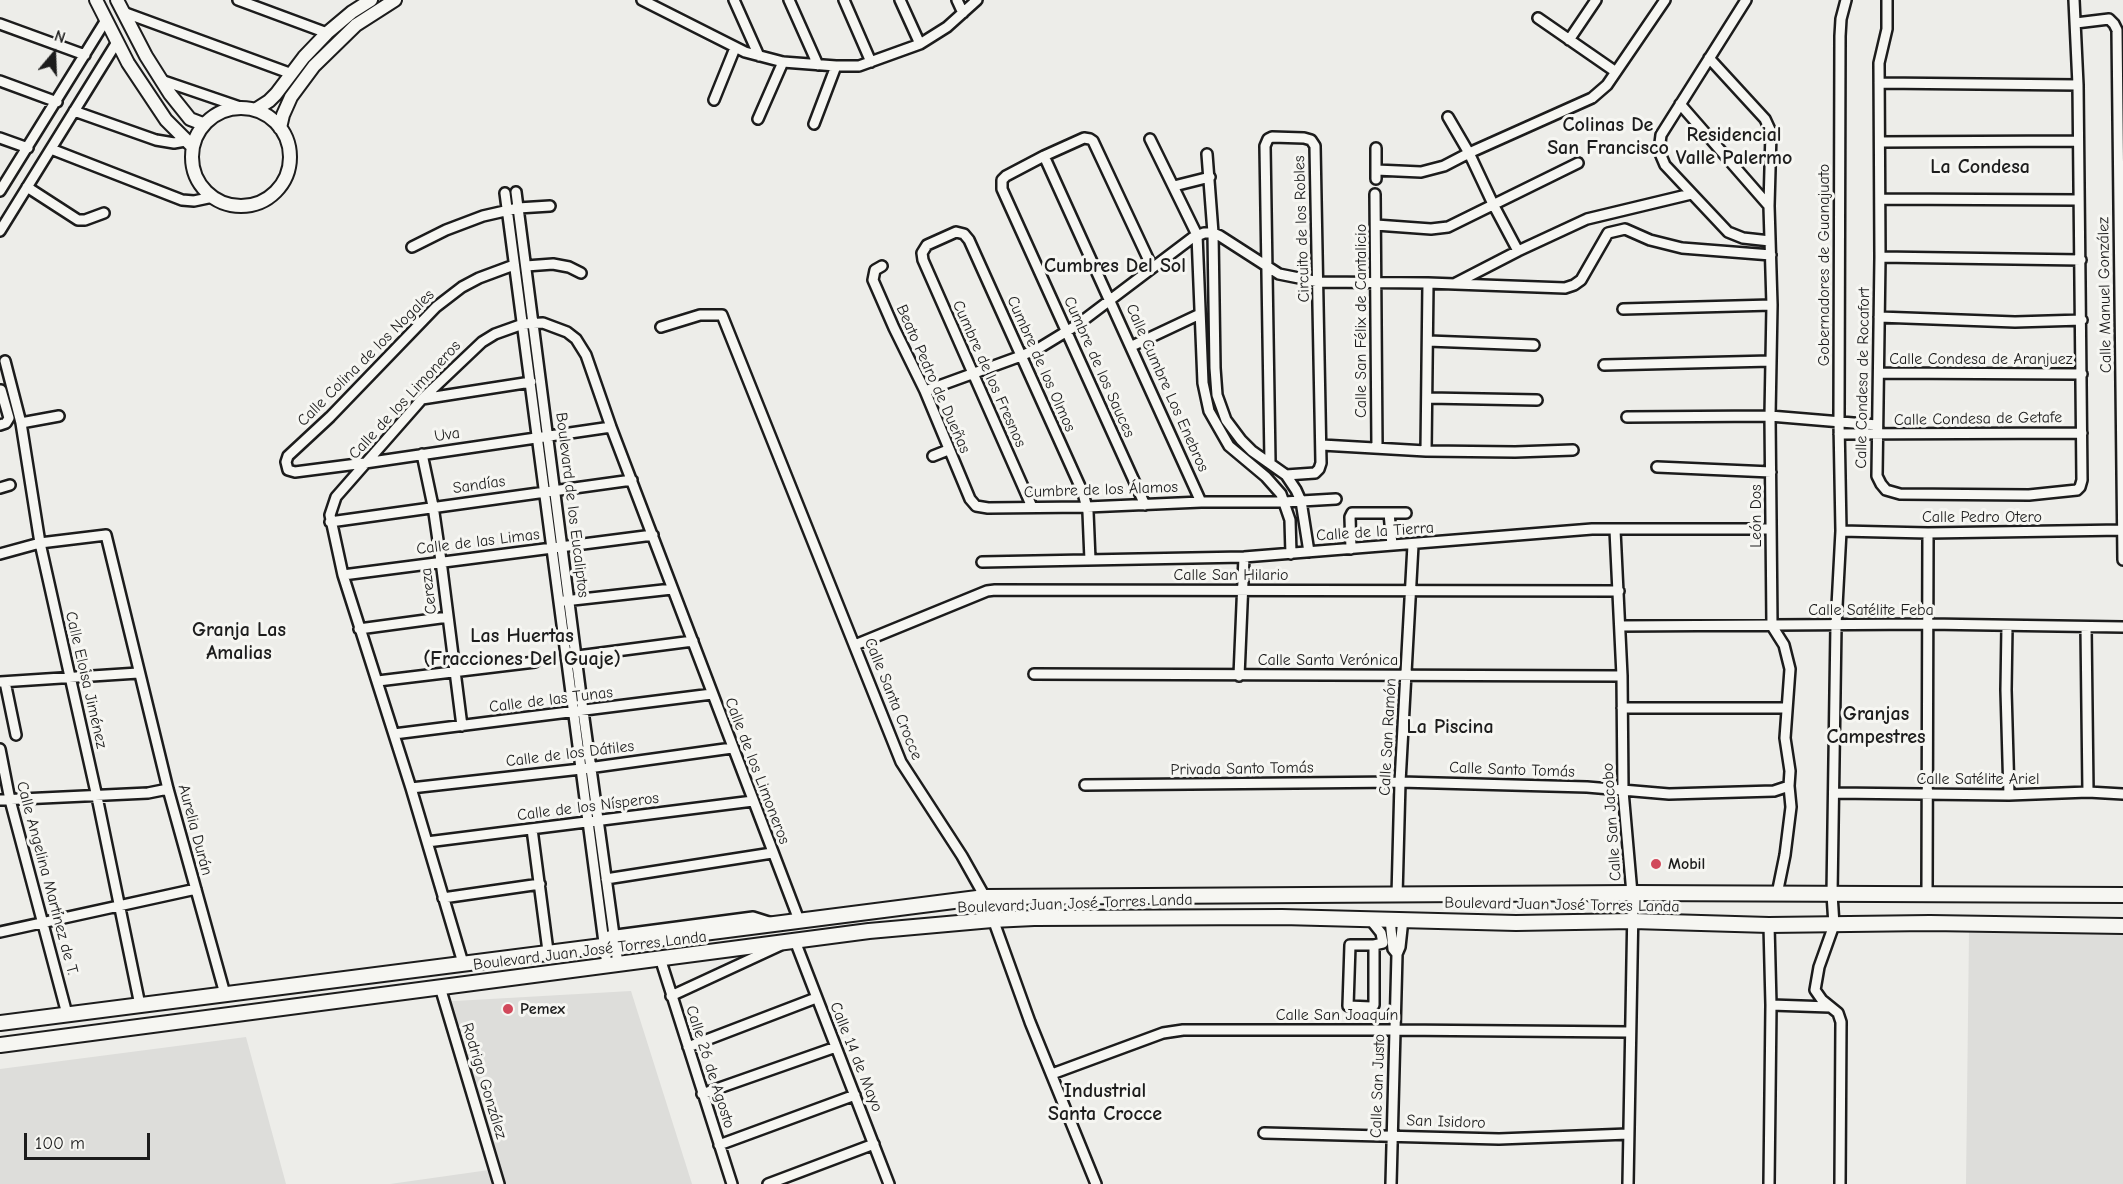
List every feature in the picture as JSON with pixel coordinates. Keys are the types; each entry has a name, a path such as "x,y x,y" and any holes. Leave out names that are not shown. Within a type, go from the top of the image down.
{"main road":[{"name":"Boulevard Juan José Torres Landa","path":"0,1023 463,963 609,940 985,897 1632,893 2123,895"},
{"name":"Boulevard Juan José Torres Landa","path":"0,1045 869,931 992,920 1200,917 1516,922 1633,921 1769,926 1940,923 2123,926"}],"street":[{"path":"94,0 128,63 161,113 189,144 195,175 202,188 225,204 245,206 265,200 276,192 287,174 290,154 287,140 280,128 269,117 161,80"},
{"path":"117,0 161,80 190,119 203,124"},
{"path":"238,0 327,33"},
{"path":"189,144 203,124 227,110 249,109 269,101 315,44 345,17 371,0"},
{"path":"280,128 291,97 314,66 356,25 395,0"},
{"path":"642,0 654,3 735,48 783,62 836,66 859,66 920,44 941,31 977,0"},
{"path":"735,0 759,56"},
{"path":"789,0 818,65"},
{"path":"844,0 872,62"},
{"path":"900,0 920,44"},
{"path":"957,0 963,14"},
{"path":"1569,40 1596,0"},
{"path":"1376,148 1376,174 1428,171 1444,166 1592,98 1600,92 1616,72 1665,0"},
{"path":"1746,0 1662,135 1659,151 1665,165 1728,232 1743,238 1770,241"},
{"name":"Gobernadores de Guanajuato","path":"1834,925 1832,894 1836,625 1841,531 1839,434 1840,36 1841,19 1846,0"},
{"name":"Calle Condesa de Rocafort","path":"1887,0 1887,29 1879,63 1880,256 1877,476 1886,490 1893,493 2029,495 2073,491 2080,487 2082,480 2082,320 2078,85 2074,0"},
{"path":"123,12 292,74"},
{"path":"1538,18 1616,72"},
{"name":"Calle Manuel González","path":"2076,23 2109,19 2117,30 2120,90 2123,560"},
{"path":"0,191 106,20"},
{"path":"0,24 85,55"},
{"path":"0,231 117,42"},
{"path":"714,100 735,48"},
{"name":"León Dos","path":"1709,58 1770,126 1771,132 1769,206 1772,305 1770,416 1772,626 1789,658 1790,684 1785,738 1790,771 1789,786"},
{"path":"758,119 783,62"},
{"path":"814,124 836,66"},
{"path":"0,81 57,102"},
{"path":"1879,83 2078,85"},
{"path":"1680,104 1769,206"},
{"path":"74,111 156,140 189,144"},
{"path":"1448,117 1469,153 1518,251"},
{"name":"Circuito de los Robles","path":"1270,462 1265,146 1272,137 1308,138 1315,146 1321,463 1315,472 1286,475"},
{"path":"0,138 28,148"},
{"path":"1044,156 1084,138 1094,141 1152,267"},
{"path":"1150,139 1197,234 1204,392 1209,411 1228,446 1266,477 1281,494 1290,519 1291,554"},
{"path":"1880,142 2078,141"},
{"path":"51,149 182,200 194,201 213,197"},
{"path":"1207,154 1213,233 1217,395 1226,420 1241,440 1252,451 1286,475 1301,501 1309,552"},
{"name":"Cumbre de los Sauces","path":"1044,156 1006,176 1002,180 1002,189 1145,505"},
{"name":"Calle Cumbre Los Enebros","path":"1044,156 1201,502"},
{"path":"1376,225 1439,229 1459,223 1578,163"},
{"path":"1174,186 1210,177"},
{"path":"27,187 78,220 85,220 104,213"},
{"name":"Boulevard de los Eucaliptos","path":"516,192 513,209 514,266 531,382 543,437"},
{"name":"Boulevard de los Eucaliptos","path":"505,194 513,209 526,266 543,437 612,964"},
{"name":"Calle San Félix de Cantalicio","path":"1375,194 1377,448"},
{"path":"1454,284 1587,219 1691,194"},
{"path":"1880,199 2079,200"},
{"path":"412,247 465,222 513,209 550,206"},
{"path":"1622,211 1625,229"},
{"path":"925,391 1021,357 1067,331 1197,234 1213,233 1268,269 1291,278 1319,282 1553,288 1574,285 1588,271 1608,233 1625,229 1650,240 1682,248 1771,255"},
{"name":"Cumbre de los Olmos","path":"922,253 927,245 956,232 964,234 969,240 1083,493 1087,507 1090,560"},
{"name":"Cumbre de los Fresnos","path":"922,253 922,260 1032,507"},
{"path":"1880,256 2081,260"},
{"path":"526,266 553,264 569,267 581,273"},
{"name":"Calle Colina de los Nogales","path":"288,470 286,462 288,456 330,417 436,307 456,291 479,278 514,266"},
{"name":"Beato Pedro de Dueñas","path":"882,266 875,270 873,280 925,391 970,499 976,506"},
{"path":"1486,268 1491,286"},
{"path":"1426,452 1428,283"},
{"path":"1623,309 1772,305"},
{"path":"1132,346 1200,314"},
{"name":"Calle Santa Crocce","path":"661,327 700,315 722,315 901,762 962,856 985,897 1030,1022 1096,1184"},
{"path":"1879,317 2015,322 2082,320"},
{"name":"Calle de los Limoneros","path":"330,522 331,509 336,497 422,399 482,342 495,334 523,324 549,325 567,332 582,346 732,748 799,920"},
{"path":"1428,341 1534,345"},
{"name":"Calle Eloisa Jiménez","path":"5,361 21,423 40,543 97,797 140,1005"},
{"path":"1604,365 1771,361"},
{"name":"Calle Condesa de Aranjuez","path":"1879,373 2082,374"},
{"path":"422,399 531,382"},
{"path":"1,390 9,418 4,423"},
{"path":"1428,398 1537,400"},
{"path":"21,423 59,416"},
{"name":"Calle Condesa de Getafe","path":"1627,417 1770,416 1839,422 1877,430"},
{"name":"Uva","path":"288,470 296,472 365,463 611,427"},
{"name":"Calle Condesa de Getafe","path":"1839,434 1877,430 2082,433"},
{"path":"1322,445 1426,452 1573,450"},
{"path":"933,456 948,450"},
{"name":"Cereza","path":"422,454 433,506 462,726"},
{"path":"1657,467 1771,471"},
{"name":"Sandías","path":"330,522 632,480"},
{"path":"0,488 10,485"},
{"name":"Cumbre de los Álamos","path":"976,506 988,508 1087,507 1336,499"},
{"path":"1351,549 1350,517 1352,513 1406,513"},
{"path":"1389,513 1392,545"},
{"path":"330,522 359,629 378,681 463,963"},
{"name":"Calle de la Tierra","path":"981,562 1244,557 1572,530 1771,529"},
{"name":"Calle San Jacobo","path":"1615,530 1622,676 1623,791 1633,921 1629,1032 1628,1184"},
{"name":"Calle Pedro Otero","path":"1841,531 2122,530"},
{"path":"1927,894 1928,532"},
{"name":"Calle de las Limas","path":"343,575 653,535"},
{"name":"Aurelia Durán","path":"40,543 106,536 168,789 225,994"},
{"path":"0,554 40,543"},
{"name":"Calle San Ramón","path":"1396,896 1413,544"},
{"path":"1239,675 1244,557"},
{"path":"564,601 672,588"},
{"name":"Calle San Hilario","path":"855,645 987,591 995,590 1619,591"},
{"path":"359,629 448,617"},
{"name":"Calle Satélite Feba","path":"1620,626 1929,624 2123,627"},
{"path":"2007,626 2009,795"},
{"path":"2086,627 2088,792"},
{"path":"571,657 693,641"},
{"path":"378,681 535,662"},
{"path":"16,735 2,682 138,672"},
{"name":"Calle Santa Verónica","path":"1034,674 1622,676"},
{"name":"Calle de las Tunas","path":"394,734 712,694"},
{"path":"1622,708 1787,708"},
{"name":"Calle de los Dátiles","path":"411,788 732,748"},
{"name":"Calle Angelina Martínez de T.","path":"0,749 5,800 43,922 67,1014"},
{"name":"Privada Santo Tomás","path":"1085,785 1400,782"},
{"name":"Calle Santo Tomás","path":"1400,782 1587,787 1623,791"},
{"path":"1623,791 1669,794 1750,792 1780,790 1789,786 1791,807 1777,894"},
{"path":"5,800 97,797 168,789"},
{"name":"Calle Satélite Ariel","path":"1834,793 2009,795 2088,792 2123,794"},
{"name":"Calle de los Nísperos","path":"427,842 753,801"},
{"name":"Boulevard de los Eucaliptos","path":"593,821 606,879 609,940"},
{"path":"532,829 548,951"},
{"path":"606,879 772,853"},
{"path":"443,898 540,884"},
{"path":"0,932 196,889"},
{"path":"1369,918 1383,939 1380,945 1374,945 1350,945 1348,1006 1371,1007 1374,1005 1374,945"},
{"name":"Calle San Justo","path":"1391,1184 1397,954 1393,949 1397,919"},
{"path":"1834,925 1819,967 1815,990 1818,996 1838,1013 1841,1022 1840,1184"},
{"path":"1769,926 1771,1005 1769,1184"},
{"path":"671,996 792,941"},
{"name":"Calle 14 de Mayo","path":"792,941 889,1184"},
{"name":"Calle 26 de Agosto","path":"660,958 732,1184"},
{"name":"Rodrigo González","path":"440,987 499,1184"},
{"path":"688,1047 816,998"},
{"path":"1771,1005 1832,1007"},
{"name":"Calle San Joaquín","path":"1052,1074 1173,1031 1629,1032"},
{"path":"702,1094 836,1047"},
{"path":"719,1145 855,1095"},
{"name":"San Isidoro","path":"1264,1133 1499,1139 1628,1134"},
{"path":"768,1184 874,1144"}],"shaded area":[{"path":"1969,932 2123,932 2123,1184 1966,1184"},
{"path":"631,991 692,1184 390,1184 489,1170 437,1002"},
{"path":"246,1037 286,1184 0,1184 0,1069"}],"place":[{"name":"Mobil","path":"1656,864"},
{"name":"Pemex","path":"508,1009"}],"district":[{"name":"Colinas De San Francisco","path":"1608,136"},
{"name":"Residencial Valle Palermo","path":"1734,146"},
{"name":"La Condesa","path":"1980,167"},
{"name":"Cumbres Del Sol","path":"1115,266"},
{"name":"Granja Las Amalias","path":"239,642"},
{"name":"Las Huertas (Fracciones Del Guaje)","path":"522,648"},
{"name":"Granjas Campestres","path":"1876,726"},
{"name":"La Piscina","path":"1450,727"},
{"name":"Industrial Santa Crocce","path":"1105,1102"}]}
